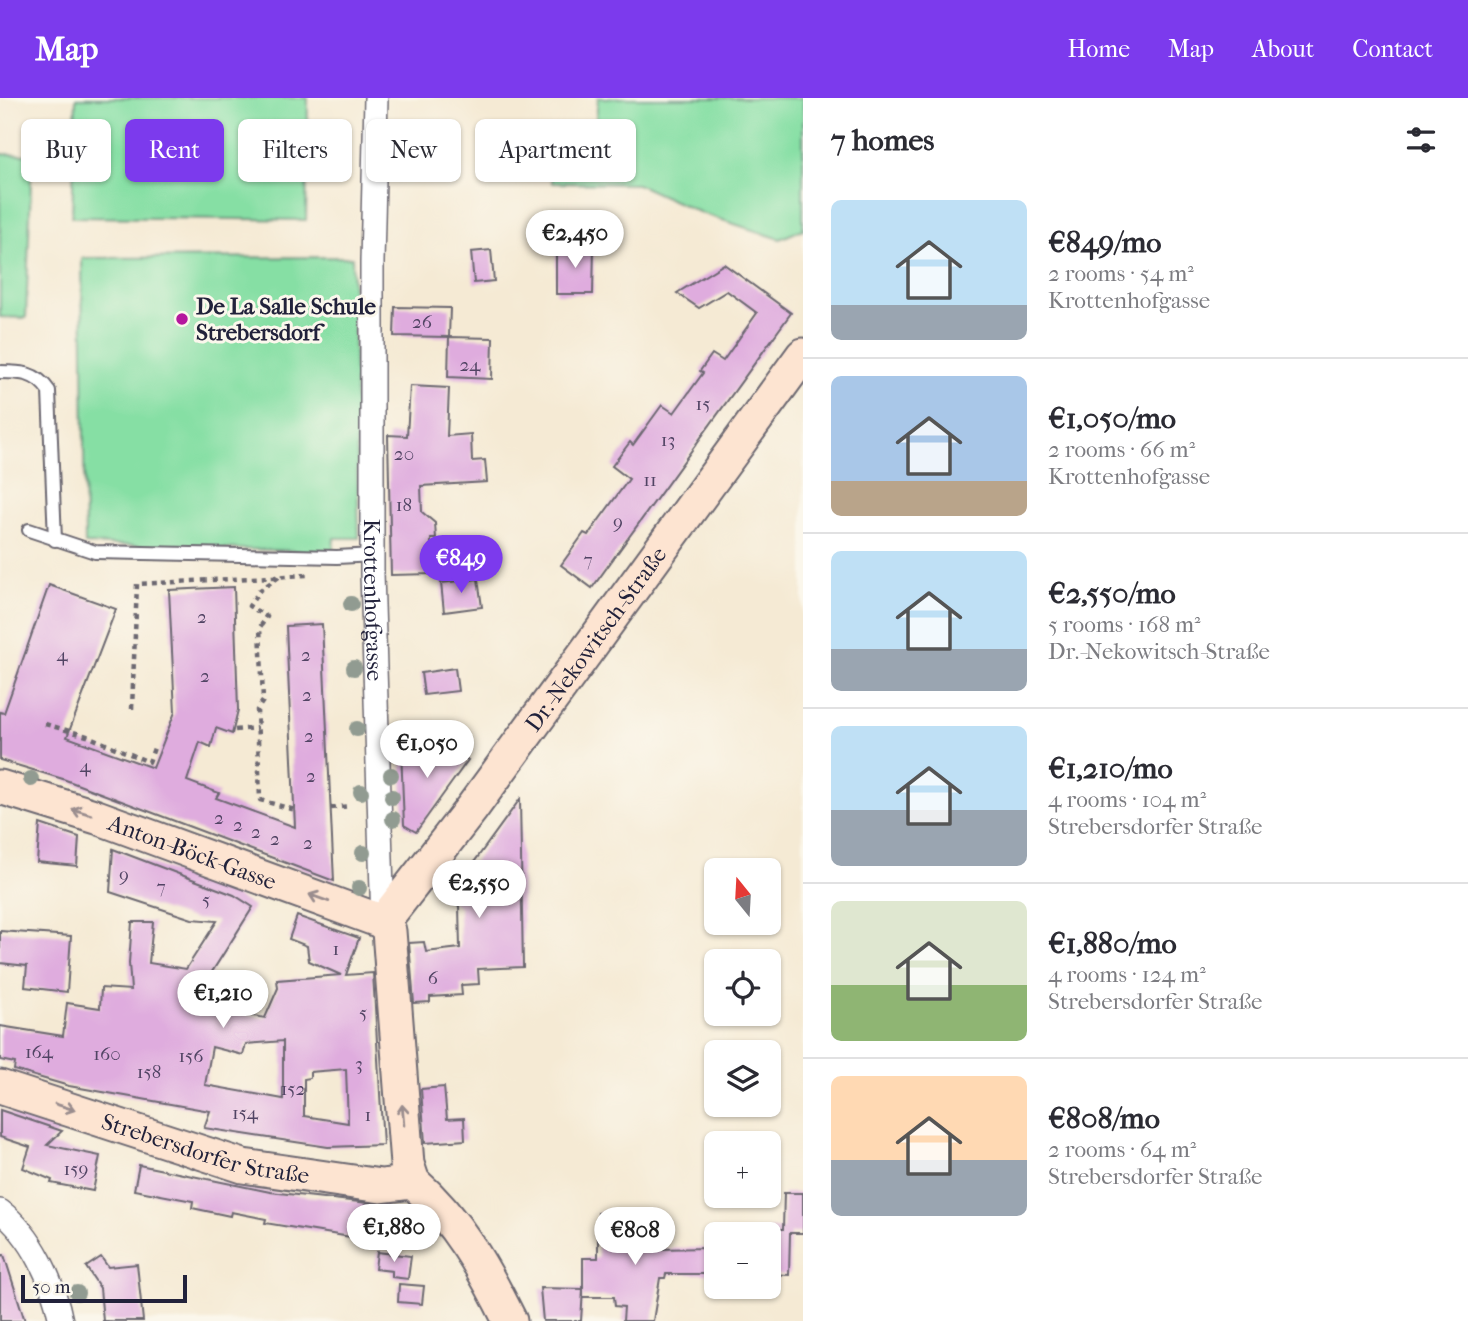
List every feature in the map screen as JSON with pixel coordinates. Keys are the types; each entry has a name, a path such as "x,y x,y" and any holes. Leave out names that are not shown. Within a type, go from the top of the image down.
{"main road":[{"name":"Dr.-Nekowitsch-Straße","path":"383,922 472,808 803,355"},
{"name":"Anton-Böck-Gasse","path":"0,787 97,817 383,922"},
{"name":"Krottenhofgasse","path":"383,922 389,931 407,1164 414,1182"},
{"name":"Strebersdorfer Straße","path":"0,1087 243,1166 381,1186 414,1182"},
{"path":"414,1182 452,1221 495,1290 510,1321"}],"street":[{"name":"Krottenhofgasse","path":"376,98 372,262 372,573 383,922"},
{"path":"0,1211 12,1220 43,1264 61,1321"}],"lane":[{"path":"0,372 26,372 43,383 49,391 55,540"},
{"path":"29,530 95,552 337,557 374,555"}],"path":[{"path":"132,709 137,584 317,575"},
{"path":"280,577 260,590 249,606 249,609 267,617 260,627 263,701 257,710 260,800 295,810"},
{"path":"45,724 87,736 149,762 154,748"},
{"path":"235,730 257,729"},
{"path":"331,808 350,806"}],"green space":[{"path":"76,98 308,98 308,119 238,119 238,182 307,182 306,220 72,217 73,182 111,182 111,119 75,119"},
{"path":"598,98 803,98 803,229 780,239 701,213 637,184 552,183 636,182 636,119 596,119"},
{"path":"0,154 21,155 21,182 31,182 26,318 0,317"},
{"path":"352,257 359,538 334,538 333,552 85,544 82,258"}],"building":[{"path":"556,245 594,246 593,294 556,294"},
{"path":"491,250 494,281 474,283 471,252"},
{"path":"724,264 791,313 592,588 561,565 584,533 588,535 629,479 612,466 630,442 633,445 662,405 674,413 703,373 700,371 712,354 723,361 757,313 727,291 699,308 677,293"},
{"path":"395,307 450,308 449,337 394,336"},
{"path":"449,337 493,338 492,379 448,377"},
{"path":"410,386 449,388 447,436 471,434 472,461 485,460 487,482 421,486 422,512 435,523 436,539 431,539 432,574 391,575 388,435 407,436"},
{"path":"478,579 482,607 444,612 441,583"},
{"path":"49,585 116,609 67,737 153,768 175,712 169,590 234,587 238,710 232,734 216,728 211,747 200,742 187,781 219,793 216,798 295,827 286,626 322,624 334,881 63,779 0,760 0,712 4,713"},
{"path":"455,668 458,691 424,695 421,673"},
{"path":"451,747 468,760 416,832 404,825 401,749"},
{"path":"520,799 523,967 478,969 479,984 461,985 462,995 430,997 430,1002 414,1003 409,943 424,942 426,952 460,948 459,906 448,898"},
{"path":"40,824 79,837 77,866 37,862"},
{"path":"113,849 234,895 253,907 205,983 231,997 224,1011 265,1018 278,988 277,980 341,975 309,961 307,946 289,939 297,916 359,938 346,975 373,973 383,1145 328,1147 204,1128 210,1111 69,1086 14,1070 15,1063 0,1060 0,1026 63,1036 67,1003 100,1008 101,988 131,990 129,963 132,922 153,922 149,963 186,969 217,921 192,919 110,892","holes":["283,1041 283,1099 205,1085 212,1047 243,1055 246,1044","346,1069 348,1123 304,1116 304,1079 310,1078 310,1072"]},
{"path":"0,931 71,936 67,992 25,987 27,966 0,963"},
{"path":"444,1087 447,1119 464,1118 465,1140 425,1143 421,1089"},
{"path":"0,1110 62,1131 47,1145 100,1156 93,1191 51,1183 52,1180 23,1168 30,1147 0,1137"},
{"path":"139,1165 270,1192 386,1205 381,1242 265,1223 266,1219 231,1212 230,1216 192,1208 193,1201 134,1190"},
{"path":"784,1193 803,1193 803,1233 790,1233 789,1275 781,1275"},
{"path":"598,1213 616,1213 616,1223 639,1224 640,1232 659,1232 658,1249 704,1248 704,1274 666,1274 665,1278 660,1278 653,1321 623,1321 624,1307 615,1306 614,1297 583,1297 583,1258 598,1258"},
{"path":"377,1252 411,1256 408,1279 392,1277 392,1271 375,1269"},
{"path":"0,1255 4,1255 25,1321 0,1321"},
{"path":"101,1257 108,1267 137,1264 143,1321 103,1321 100,1288 86,1267"},
{"path":"399,1284 424,1286 422,1304 398,1302"},
{"path":"540,1288 583,1289 581,1321 543,1321"}],"place":[{"name":"De La Salle Schule Strebersdorf","path":"182,319"}]}
